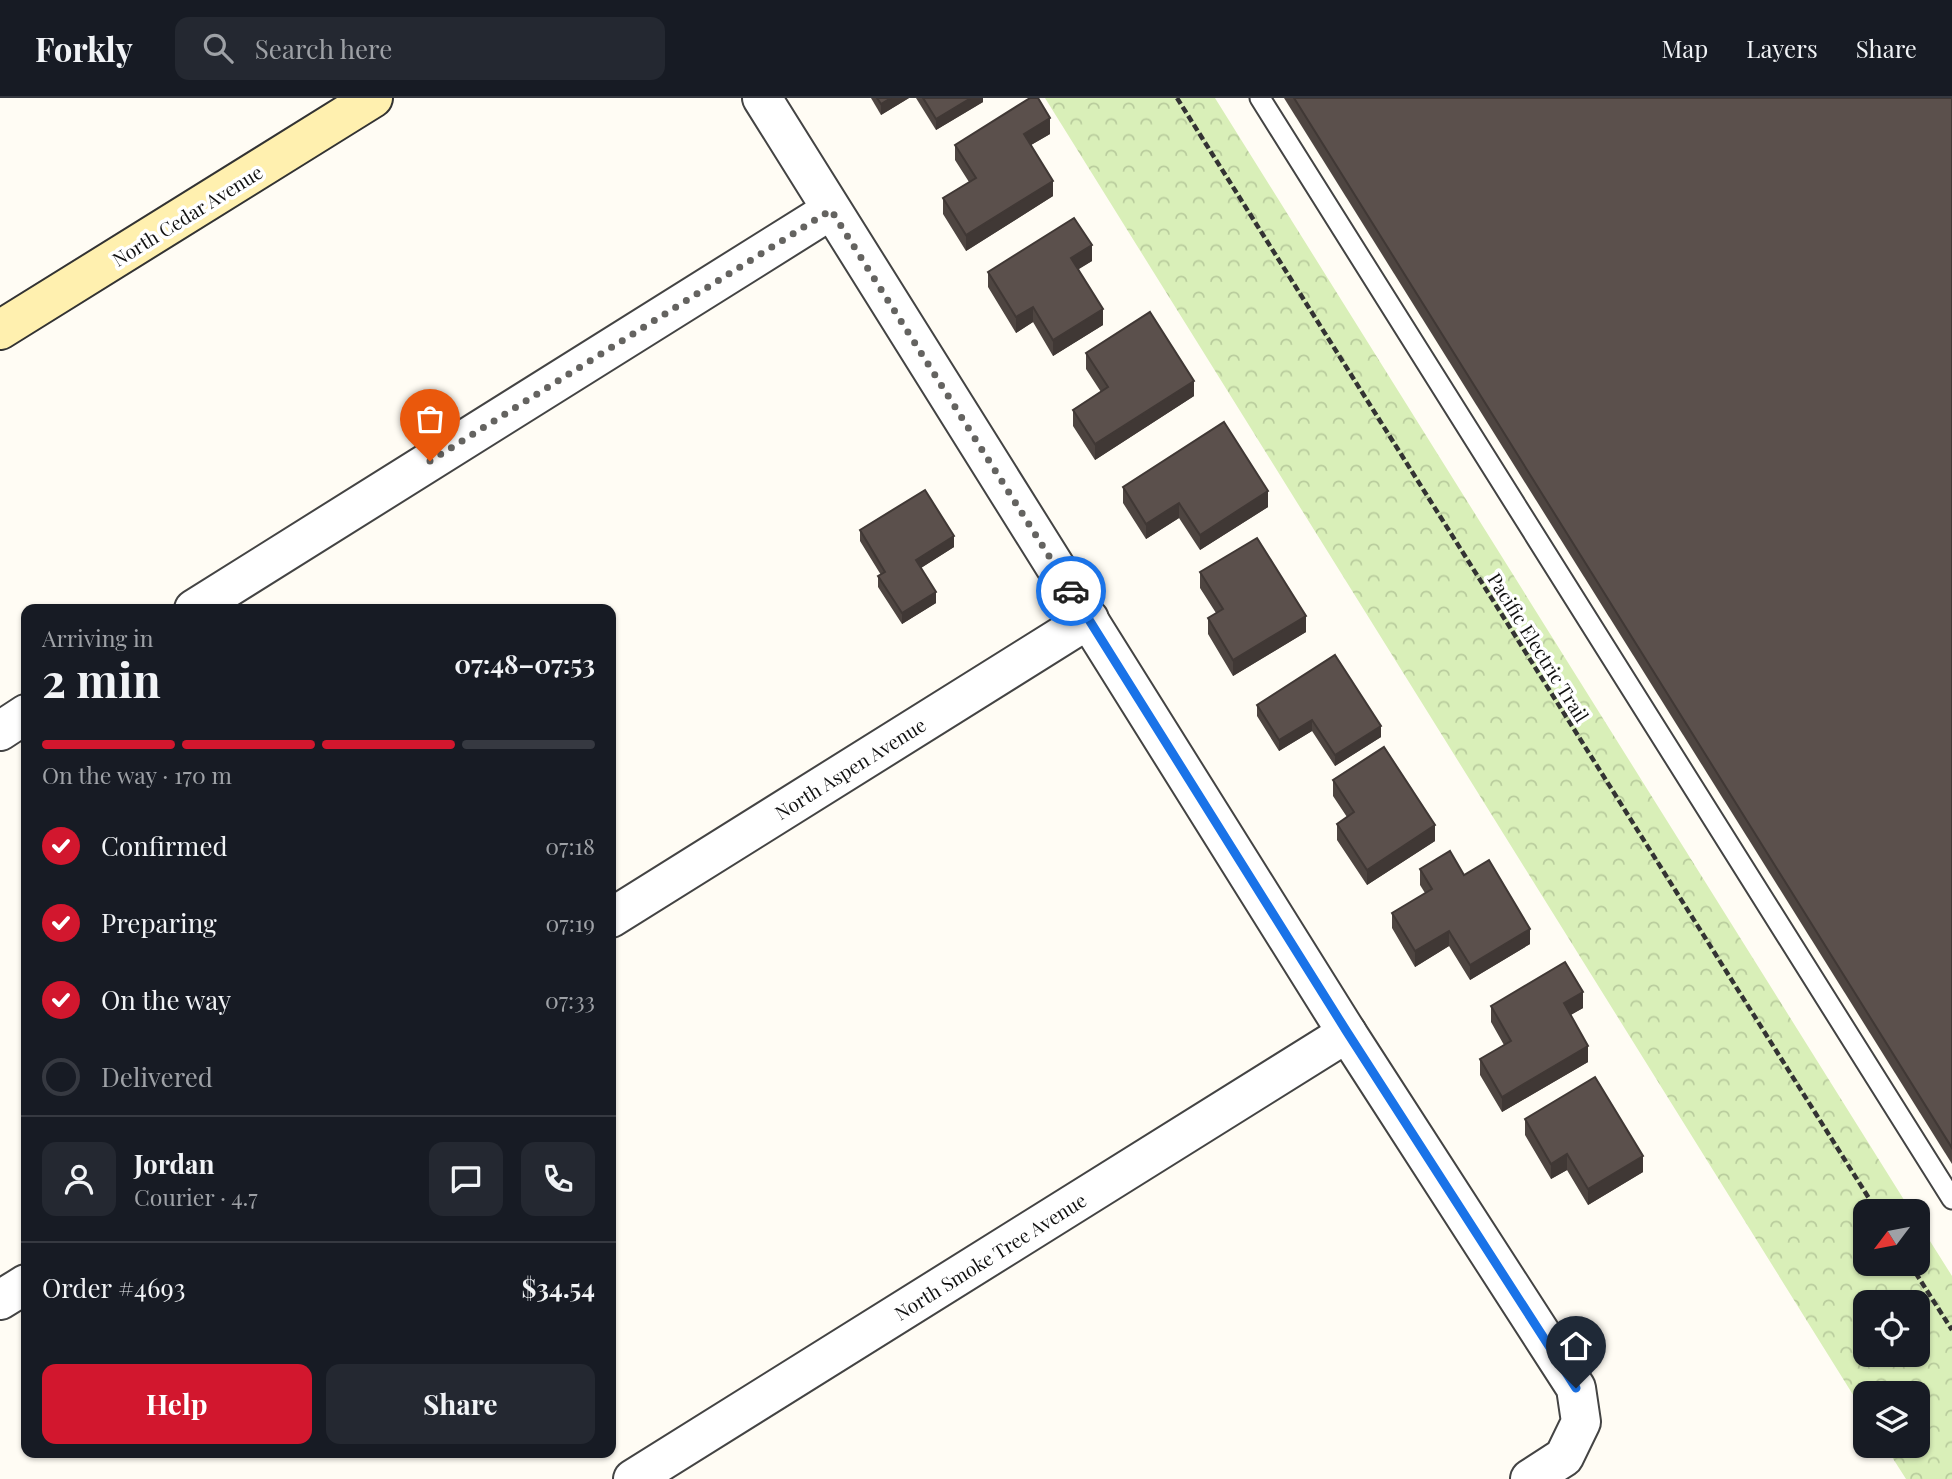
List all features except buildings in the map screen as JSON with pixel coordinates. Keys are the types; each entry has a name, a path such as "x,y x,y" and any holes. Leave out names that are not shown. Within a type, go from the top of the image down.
{"main road":[{"name":"North Cedar Avenue","path":"0,330 373,98"}],"street":[{"path":"762,98 1347,1032 1576,1388 1581,1422 1564,1457 1530,1479"},
{"path":"202,604 831,210"},
{"name":"North Aspen Avenue","path":"616,915 1088,619"},
{"path":"0,731 21,718"},
{"name":"North Smoke Tree Avenue","path":"633,1479 1347,1032"},
{"path":"0,1300 21,1287"}],"lane":[{"path":"1261,98 1952,1199"}],"path":[{"name":"Pacific Electric Trail","path":"1177,98 1869,1199"},
{"path":"1918,1276 1952,1330"}],"green space":[{"path":"1045,98 1215,98 1903,1199 1853,1199 1853,1276 1930,1276 1930,1241 1952,1276 1952,1479 1906,1479 1893,1458 1930,1458 1930,1381 1853,1381 1853,1395"}],"way so far":[{"path":"430,461 831,210 1071,591"}],"route":[{"path":"1071,591 1347,1032 1576,1388"}]}
